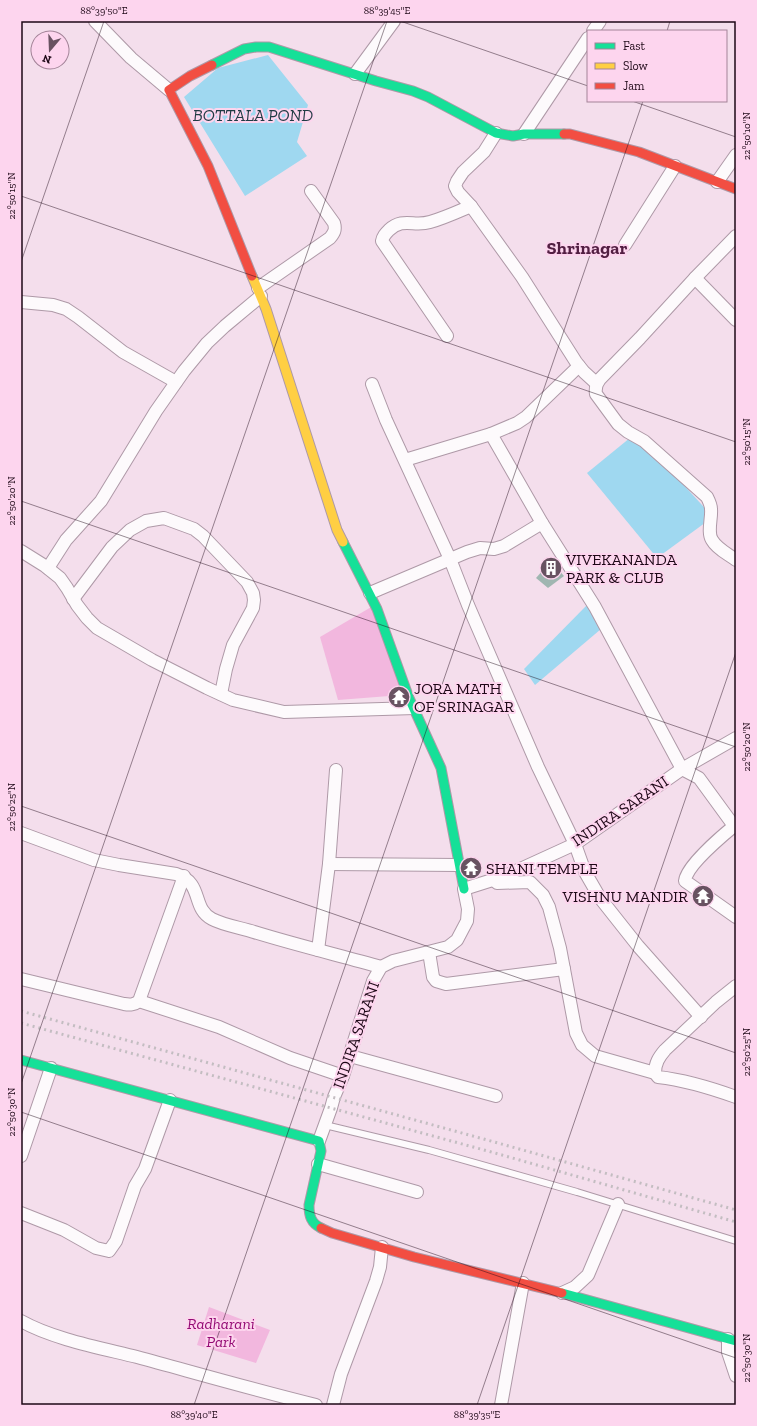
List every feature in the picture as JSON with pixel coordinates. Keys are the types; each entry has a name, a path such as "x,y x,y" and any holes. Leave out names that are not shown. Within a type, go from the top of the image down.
{"street":[{"path":"95,21 131,58 170,90 208,166 260,292 338,530 345,547 377,609 410,698 442,768 464,889"},
{"path":"355,74 394,21"},
{"path":"594,30 600,21"},
{"path":"524,134 587,40"},
{"path":"170,90 190,76 244,49 269,47 413,91 428,97 496,133 508,136 524,134 570,134 584,137 639,152 736,189"},
{"path":"496,133 484,152 463,172 457,181 456,186 458,192 471,206 522,277 579,366 596,383"},
{"path":"718,182 736,155"},
{"path":"625,245 675,166"},
{"path":"48,568 66,540 101,501 176,382 207,343 260,292 330,238 334,233 336,228 334,223 310,191"},
{"path":"447,336 382,241 383,235 400,223 427,223 471,206"},
{"path":"736,236 596,383 596,394 618,424 649,445 707,497 711,507 711,524 709,532 711,539 718,548 736,560"},
{"path":"695,278 736,320"},
{"path":"21,302 53,305 66,309 123,352 176,382"},
{"path":"405,460 491,434 517,423 526,417 579,366"},
{"path":"372,384 386,420 450,560 538,767 574,844 585,872 600,898 638,946 701,1017"},
{"path":"491,434 542,523 595,607 682,769 699,778 735,826 711,846 687,874 685,881 688,885 736,917"},
{"path":"73,598 112,547 130,530 146,521 164,518 194,530 203,536 247,582 253,593 253,608 234,645 226,670 221,694"},
{"path":"370,593 467,552 480,548 494,549 504,546 542,523"},
{"path":"21,551 48,568 60,578 87,618 97,628 152,660 233,700 284,712 415,708"},
{"name":"INDIRA SARANI","path":"319,1142 350,1056 373,980 381,966 394,961 448,947 460,936 467,921 468,909 464,889 505,876 574,844 682,769 736,738"},
{"path":"318,950 329,864 336,770"},
{"path":"21,833 94,860 184,876 191,882 202,910 213,920 318,950 381,966"},
{"path":"329,864 459,865"},
{"path":"21,978 124,1004 136,1004 139,1001 184,876"},
{"path":"477,885 511,881 530,882 544,895 549,907 564,969 576,1033 582,1045 595,1056 655,1073 658,1077 672,1078 711,1088 736,1097"},
{"path":"429,952 433,977 436,981 446,984 564,969"},
{"path":"655,1073 655,1066 660,1056 736,986"},
{"path":"139,1001 219,1026 290,1058 343,1076"},
{"path":"350,1056 496,1096"},
{"path":"21,1060 306,1137 319,1142 321,1145 321,1151 309,1205 311,1220 316,1225 332,1232 414,1256 562,1293 732,1340 728,1352 736,1376"},
{"path":"21,1156 51,1068"},
{"path":"21,1213 64,1230 96,1248 109,1250 116,1241 135,1186 145,1170 170,1100"},
{"path":"318,1164 417,1192"},
{"path":"562,1293 575,1287 588,1275 618,1204"},
{"path":"332,1405 341,1374 376,1281 380,1267 382,1247"},
{"path":"502,1405 523,1283"},
{"path":"21,1321 41,1331 86,1344 252,1390 316,1405"}],"lane":[{"path":"325,1125 429,1150 618,1204 736,1240"}],"green space":[{"path":"373,606 402,695 338,700 320,637"},
{"name":"Radharani Park","path":"209,1307 270,1330 256,1363 197,1345"}],"water":[{"name":"BOTTALA POND","path":"268,55 308,105 297,142 307,156 245,196 184,97 218,68"},
{"path":"636,433 713,517 657,558 587,473"},
{"path":"588,604 601,629 535,685 524,669"}],"building":[{"name":"VIVEKANANDA PARK & CLUB","path":"551,561 564,576 548,588 536,578"}],"railway":[{"path":"21,1011 736,1210"},
{"path":"21,1023 495,1153 736,1222"}],"traffic: fast":[{"path":"212,65 244,49 269,47 376,81 413,91 428,97 496,133 513,136 524,134 564,134"},
{"path":"343,542 377,609 409,698 441,768 464,889"},
{"path":"21,1060 319,1141 321,1151 309,1205 309,1213 311,1219 321,1228"},
{"path":"562,1293 736,1341"}],"traffic: slow":[{"path":"252,276 266,309 337,530 343,542"}],"traffic: jam":[{"path":"212,65 190,76 169,90 208,166 252,276"},
{"path":"564,134 570,134 639,152 736,189"},
{"path":"321,1228 332,1233 414,1257 562,1293"}],"place":[{"name":"VIVEKANANDA PARK & CLUB","path":"551,568"},
{"name":"JORA MATH OF SRINAGAR","path":"399,697"},
{"name":"SHANI TEMPLE","path":"471,868"},
{"name":"VISHNU MANDIR","path":"703,896"}],"district":[{"name":"Shrinagar","path":"587,248"}]}
